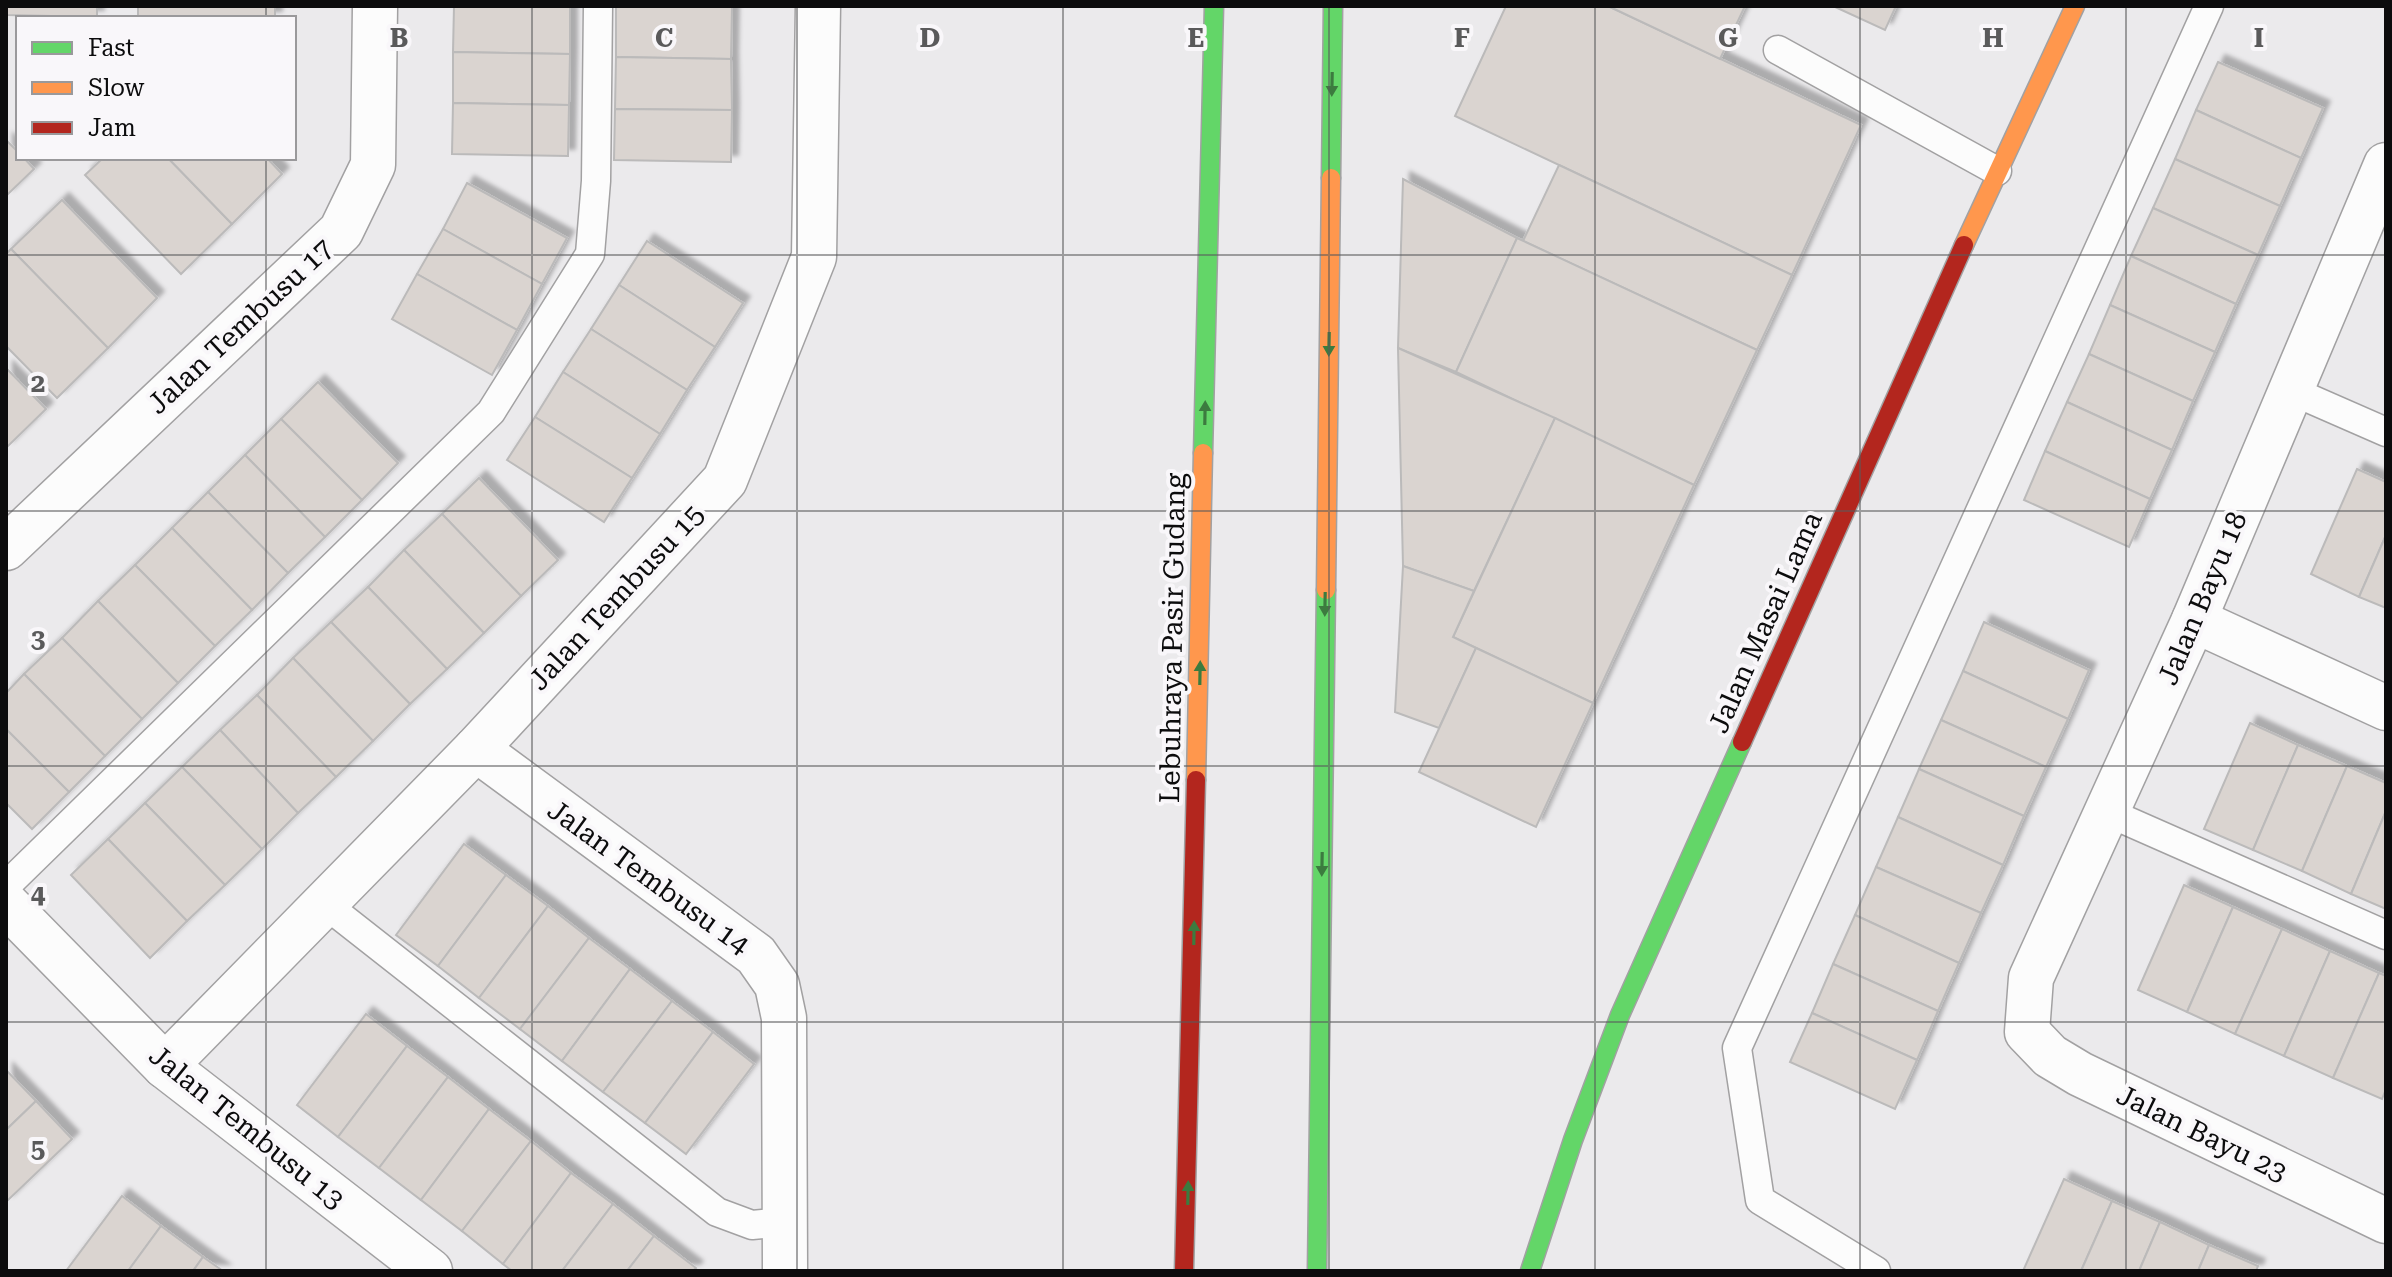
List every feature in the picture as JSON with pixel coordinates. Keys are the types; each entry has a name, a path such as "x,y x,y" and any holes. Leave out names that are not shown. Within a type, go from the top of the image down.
{"main road":[{"name":"Lebuhraya Pasir Gudang","path":"1184,1271 1214,6"},
{"path":"1317,1271 1333,6"},
{"name":"Jalan Masai Lama","path":"1530,1271 1573,1140 1620,1015 1997,171 2075,6"}],"street":[{"name":"Jalan Tembusu 17","path":"6,548 341,231 373,165 375,6"},
{"name":"Jalan Tembusu 15","path":"165,1066 476,749 725,480 814,257 818,6"},
{"name":"Jalan Bayu 18","path":"2027,1032 2031,978 2194,620 2290,390 2381,189"},
{"path":"2194,620 2386,708"},
{"name":"Jalan Tembusu 14","path":"476,749 756,955 777,985 784,1018 785,1271"},
{"name":"Jalan Tembusu 13","path":"6,904 165,1066 430,1271"},
{"name":"Jalan Bayu 23","path":"2027,1032 2050,1056 2080,1074 2386,1221"}],"lane":[{"path":"6,886 491,412 590,254 596,181 598,6"},
{"path":"1876,1271 1760,1200 1737,1048 2209,6"},
{"path":"1778,50 1997,171"},
{"path":"2290,390 2386,432"},
{"path":"2107,812 2386,935"},
{"path":"325,904 717,1212 752,1225 785,1222"}],"building":[{"path":"6,6 97,6 97,16 6,15"},
{"path":"138,6 275,6 275,16 138,16"},
{"path":"454,6 570,6 570,54 453,52"},
{"path":"616,6 732,7 731,59 616,57"},
{"path":"1506,6 1608,6 1861,125 1792,275 1455,116"},
{"path":"1608,6 1745,6 1720,59"},
{"path":"1833,6 1896,6 1885,30"},
{"path":"453,52 570,54 569,105 453,103"},
{"path":"616,57 731,59 732,110 615,109"},
{"path":"2218,62 2323,108 2301,158 2196,110"},
{"path":"453,103 569,105 568,156 452,154"},
{"path":"615,109 732,110 731,162 614,160"},
{"path":"2196,110 2301,158 2280,206 2175,159"},
{"path":"6,140 16,150 16,160 26,160 34,169 6,196"},
{"path":"2175,159 2280,206 2258,255 2153,208"},
{"path":"101,160 170,160 232,224 181,274 85,175"},
{"path":"170,160 269,160 282,174 232,224"},
{"path":"1559,165 1792,275 1757,350 1523,241"},
{"path":"1403,179 1517,238 1456,372 1398,348"},
{"path":"467,183 567,238 542,284 443,229"},
{"path":"62,200 157,298 108,348 11,249"},
{"path":"2153,208 2258,255 2236,304 2131,256"},
{"path":"443,229 542,284 517,330 417,274"},
{"path":"1517,238 1757,350 1694,485 1456,372"},
{"path":"647,241 743,303 715,347 619,285"},
{"path":"11,249 108,348 57,398 6,346 6,254"},
{"path":"2131,256 2236,304 2215,352 2110,305"},
{"path":"417,274 517,330 492,375 392,319"},
{"path":"619,285 715,347 687,390 591,329"},
{"path":"2110,305 2215,352 2193,401 2089,354"},
{"path":"591,329 687,390 660,434 563,372"},
{"path":"1398,348 1555,418 1474,591 1403,566"},
{"path":"2089,354 2193,401 2172,450 2067,402"},
{"path":"6,368 46,409 6,448"},
{"path":"563,372 660,434 632,478 535,417"},
{"path":"318,382 398,463 362,500 281,419"},
{"path":"2067,402 2172,450 2150,499 2045,451"},
{"path":"535,417 632,478 604,522 507,460"},
{"path":"1555,418 1694,485 1593,703 1453,637"},
{"path":"281,419 362,500 325,537 245,455"},
{"path":"2045,451 2150,499 2129,547 2024,500"},
{"path":"245,455 325,537 288,573 208,492"},
{"path":"2357,469 2386,482 2386,535 2359,597 2311,574"},
{"path":"479,478 558,560 521,596 442,514"},
{"path":"208,492 288,573 252,610 172,528"},
{"path":"442,514 521,596 484,633 404,550"},
{"path":"172,528 252,610 215,646 135,565"},
{"path":"2386,535 2386,608 2359,597"},
{"path":"404,550 484,633 447,669 368,587"},
{"path":"135,565 215,646 178,683 98,601"},
{"path":"1403,566 1474,591 1453,637 1476,648 1439,728 1395,712"},
{"path":"368,587 447,669 410,704 331,622"},
{"path":"98,601 178,683 142,719 62,638"},
{"path":"331,622 410,704 373,741 293,658"},
{"path":"1984,622 2089,670 2068,719 1963,671"},
{"path":"62,638 142,719 105,756 24,674"},
{"path":"1476,648 1593,703 1536,827 1419,772"},
{"path":"293,658 373,741 336,777 257,695"},
{"path":"1963,671 2068,719 2046,767 1941,720"},
{"path":"24,674 105,756 69,792 6,729 6,693"},
{"path":"257,695 336,777 298,813 220,730"},
{"path":"1941,720 2046,767 2024,816 1919,769"},
{"path":"2250,723 2298,745 2253,850 2204,829"},
{"path":"6,729 69,792 32,829 6,803"},
{"path":"220,730 298,813 262,849 182,767"},
{"path":"2298,745 2347,766 2302,871 2253,850"},
{"path":"2347,766 2386,783 2386,811 2351,894 2302,871"},
{"path":"182,767 262,849 225,885 145,803"},
{"path":"1919,769 2024,816 2003,865 1898,817"},
{"path":"145,803 225,885 187,921 108,839"},
{"path":"2386,811 2386,909 2351,894"},
{"path":"1898,817 2003,865 1981,913 1876,867"},
{"path":"108,839 187,921 150,958 71,875"},
{"path":"464,844 506,875 438,966 396,935"},
{"path":"1876,867 1981,913 1959,963 1855,915"},
{"path":"506,875 548,906 479,998 438,966"},
{"path":"2184,885 2233,907 2187,1012 2138,990"},
{"path":"548,906 589,938 520,1029 479,998"},
{"path":"2233,907 2282,929 2235,1034 2187,1012"},
{"path":"1855,915 1959,963 1938,1011 1833,964"},
{"path":"2282,929 2330,951 2284,1056 2235,1034"},
{"path":"589,938 630,969 562,1061 520,1029"},
{"path":"2330,951 2379,973 2333,1078 2284,1056"},
{"path":"1833,964 1938,1011 1917,1060 1812,1013"},
{"path":"630,969 672,1001 603,1092 562,1061"},
{"path":"2379,973 2386,976 2386,1089 2382,1099 2333,1078"},
{"path":"672,1001 713,1032 645,1123 603,1092"},
{"path":"1812,1013 1917,1060 1895,1109 1790,1062"},
{"path":"366,1014 407,1046 338,1137 297,1105"},
{"path":"713,1032 754,1064 686,1154 645,1123"},
{"path":"407,1046 448,1077 379,1168 338,1137"},
{"path":"6,1070 36,1101 6,1130"},
{"path":"448,1077 489,1109 421,1200 379,1168"},
{"path":"36,1101 72,1139 6,1202 6,1130"},
{"path":"489,1109 531,1141 462,1231 421,1200"},
{"path":"531,1141 571,1173 503,1264 462,1231"},
{"path":"571,1173 613,1204 562,1271 512,1271 503,1264"},
{"path":"2064,1179 2112,1201 2081,1271 2023,1271"},
{"path":"122,1196 161,1226 128,1271 66,1271"},
{"path":"2112,1201 2160,1222 2139,1271 2081,1271"},
{"path":"613,1204 654,1236 627,1271 562,1271"},
{"path":"2160,1222 2209,1245 2198,1271 2139,1271"},
{"path":"161,1226 203,1257 193,1271 128,1271"},
{"path":"654,1236 696,1268 693,1271 627,1271"},
{"path":"2209,1245 2258,1266 2256,1271 2198,1271"},
{"path":"203,1257 223,1271 193,1271"}],"traffic: fast":[{"path":"1203,453 1214,6"},
{"path":"1331,178 1333,6"},
{"path":"1317,1271 1326,590"},
{"path":"1530,1271 1573,1140 1620,1015 1742,742"}],"traffic: slow":[{"path":"1964,245 2075,6"},
{"path":"1326,590 1331,178"},
{"path":"1196,780 1203,453"}],"traffic: jam":[{"path":"1742,742 1964,245"},
{"path":"1184,1271 1196,780"}]}
